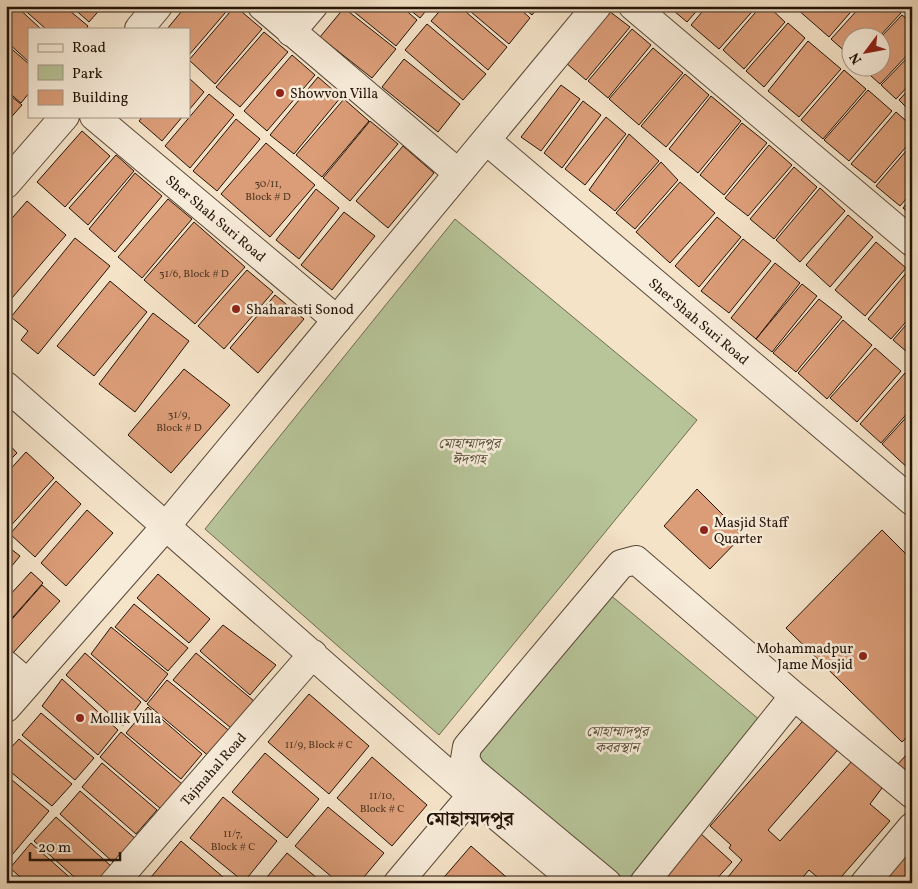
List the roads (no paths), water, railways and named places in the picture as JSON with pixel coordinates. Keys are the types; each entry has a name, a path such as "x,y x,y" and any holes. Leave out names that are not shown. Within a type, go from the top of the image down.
{"street":[{"path":"140,28 158,6"},
{"path":"262,6 458,173"},
{"path":"291,32 313,6"},
{"path":"6,708 166,526 597,6"},
{"path":"633,6 912,242"},
{"path":"6,184 63,118"},
{"name":"Sher Shah Suri Road","path":"96,118 337,320"},
{"name":"Sher Shah Suri Road","path":"486,140 912,501"},
{"path":"6,386 313,654 472,796 577,883"},
{"path":"608,883 471,770 465,758 467,747 622,564 636,560 794,696 912,794"},
{"name":"Tajmahal Road","path":"114,883 313,654"},
{"path":"6,666 27,683"},
{"path":"644,883 794,696"},
{"path":"398,883 472,796"},
{"path":"865,883 912,826"}],"place":[{"name":"Showvon Villa","path":"280,93"},
{"name":"Shaharasti Sonod","path":"236,309"},
{"name":"Masjid Staff Quarter","path":"704,530"},
{"name":"Mohammadpur Jame Mosjid","path":"863,656"},
{"name":"Mollik Villa","path":"80,718"}],"district":[{"name":"মোহাম্মদপুর","path":"470,818"}],"park label":[{"name":"মোহাম্মাদপুর ঈদগাহ","path":"469,452"},
{"name":"মোহাম্মাদপুর কবরস্থান","path":"617,740"}]}
